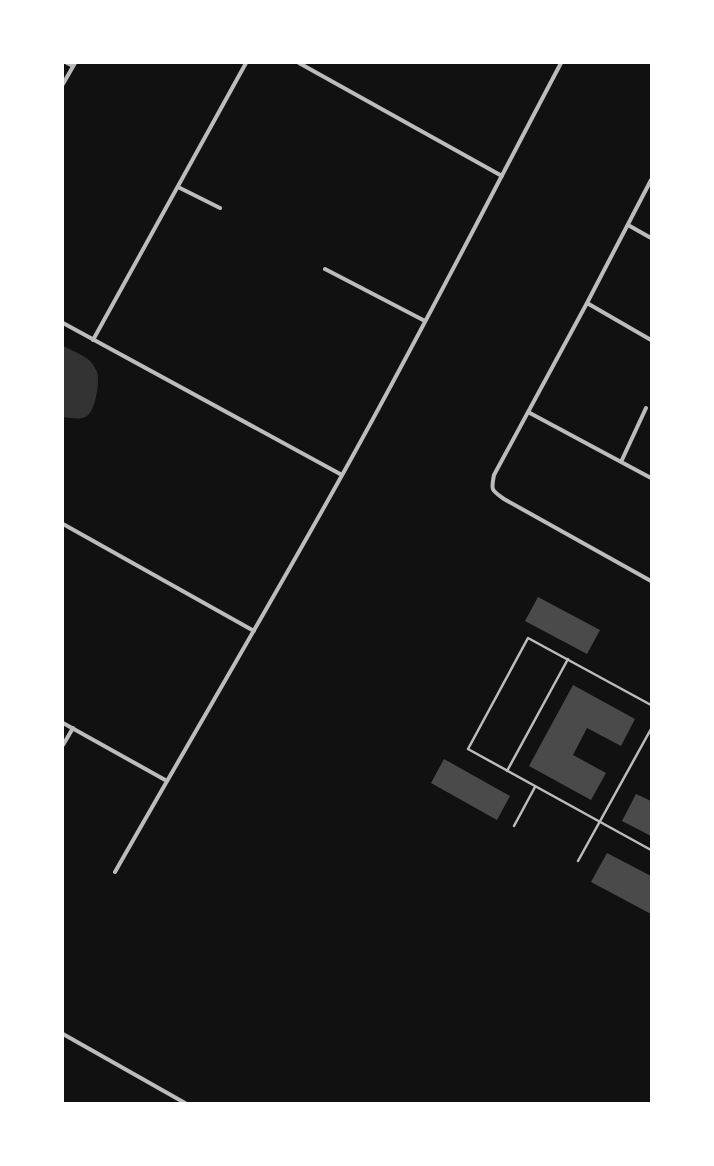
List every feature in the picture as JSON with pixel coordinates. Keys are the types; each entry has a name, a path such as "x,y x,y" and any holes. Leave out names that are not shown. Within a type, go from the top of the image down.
{"street":[{"path":"63,84 74,65 67,63"},
{"path":"93,340 246,63"},
{"path":"300,63 502,176"},
{"path":"115,872 342,475 561,63"},
{"path":"651,180 587,304 494,475 492,486 494,493 651,581"},
{"path":"178,186 220,208"},
{"path":"628,225 651,238"},
{"path":"325,269 425,321"},
{"path":"587,304 651,340"},
{"path":"63,323 342,475"},
{"path":"621,462 646,408"},
{"path":"528,412 651,478"},
{"path":"63,524 254,631"},
{"path":"63,723 167,781"},
{"path":"63,745 73,728"},
{"path":"63,1034 185,1103"}],"lane":[{"path":"651,705 528,638 468,749 651,850"},
{"path":"507,771 568,659"},
{"path":"578,860 651,729"},
{"path":"514,826 535,787"}],"shaded area":[{"path":"63,346 87,359 92,363 97,372 97,393 94,406 89,414 84,418 63,417"}],"building":[{"path":"538,597 600,630 587,654 525,621"},
{"path":"573,685 635,719 621,746 587,728 573,755 606,773 591,800 529,766"},
{"path":"444,759 510,796 497,820 431,783"},
{"path":"636,794 651,801 651,836 622,821"},
{"path":"607,853 651,876 651,914 591,882"}]}
